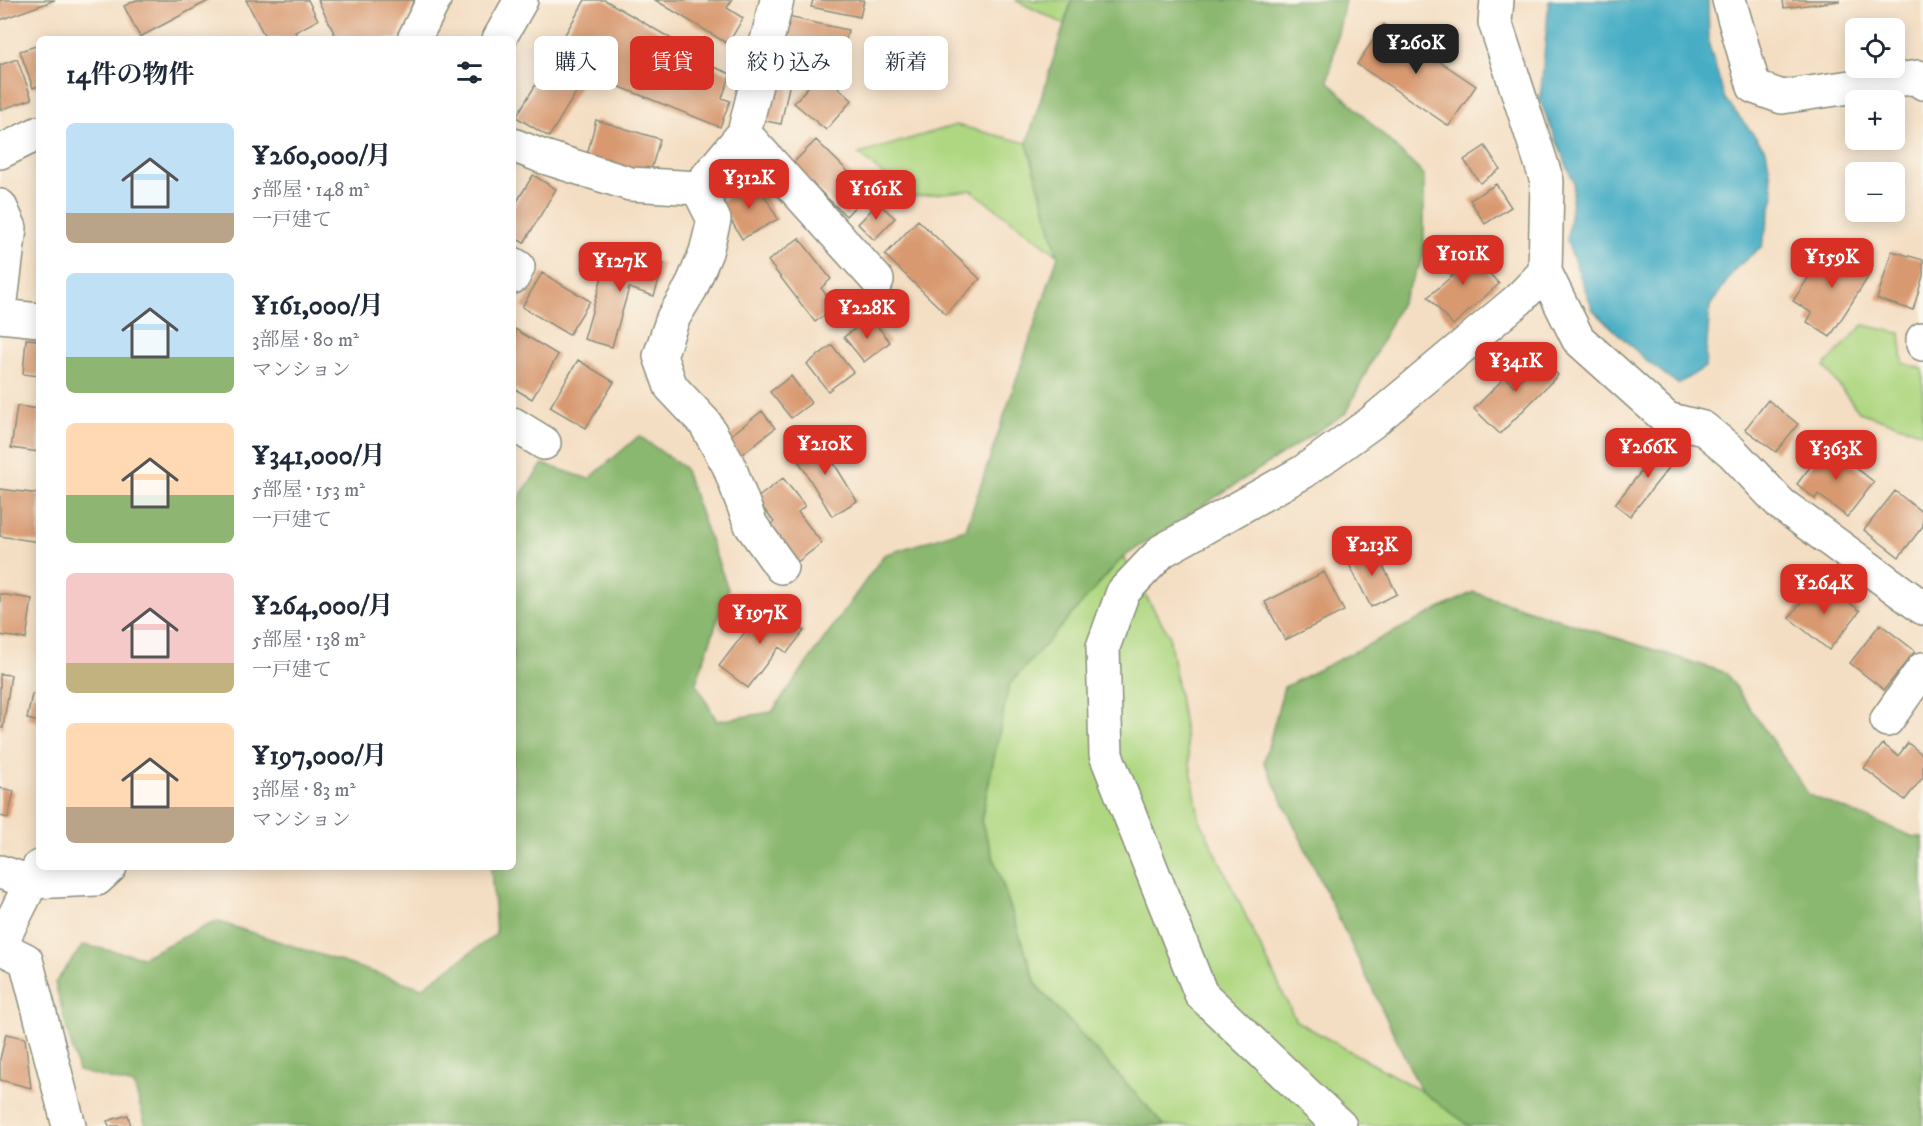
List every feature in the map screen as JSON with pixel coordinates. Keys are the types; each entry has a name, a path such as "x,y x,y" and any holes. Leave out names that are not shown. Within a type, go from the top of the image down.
{"street":[{"path":"416,36 434,0"},
{"path":"501,36 521,0"},
{"path":"698,188 744,133 777,0"},
{"path":"1497,0 1495,22 1547,181 1545,272 1578,339 1667,419 1703,429 1732,452 1781,504 1923,608"},
{"path":"1729,0 1754,87 1782,97 1920,80"},
{"path":"744,133 877,280"},
{"path":"0,152 36,135"},
{"path":"516,146 630,184 698,188"},
{"path":"698,188 714,220 706,252 691,288 673,318 660,356 671,387 705,423 729,466 751,525 781,567"},
{"path":"0,206 10,228 0,309"},
{"path":"1340,1126 1201,994 1106,755 1103,647 1123,592 1162,551 1304,472 1397,401 1519,299 1545,272"},
{"path":"0,316 36,320"},
{"path":"1923,339 1923,344"},
{"path":"516,426 544,443"},
{"path":"1887,720 1923,669"},
{"path":"0,872 97,879 107,870"},
{"path":"35,874 0,946 26,960 69,1126"}],"green space":[{"path":"1015,0 1072,0 1064,24"},
{"path":"1072,0 1345,0 1328,81 1424,175 1424,256 1346,413 1123,557 1009,685 981,821 1037,986 1165,1126 146,1126 134,1085 78,1071 55,983 83,945 143,957 216,921 422,988 496,934 491,870 516,870 516,506 522,493 543,464 589,479 639,436 684,468 728,589 696,683 717,721 772,712 884,555 966,529 1058,256 1027,143"},
{"path":"956,125 1027,143 1058,255 971,190 910,197 859,154"},
{"path":"1863,325 1900,333 1903,363 1923,369 1923,433 1859,412 1824,366"},
{"path":"1123,557 1169,635 1199,818 1296,1021 1421,1091 1470,1126 1165,1126 1037,986 981,821 1008,685"},
{"path":"1473,592 1726,673 1809,795 1914,837 1923,837 1923,1126 1470,1126 1421,1091 1264,762 1284,687"}],"water":[{"path":"1549,0 1708,0 1709,45 1725,99 1766,150 1774,195 1762,246 1735,269 1710,306 1705,367 1678,384 1648,362 1593,310 1567,242 1574,183 1540,101"}],"building":[{"path":"0,0 55,0 0,20"},
{"path":"136,0 210,0 142,36 139,36 124,6"},
{"path":"246,0 308,0 318,20 295,32 297,36 264,36"},
{"path":"318,0 414,0 398,36 336,36"},
{"path":"585,0 605,0 667,36 630,36 630,90 714,90 714,67 726,72 726,87 722,98 730,101 720,127 618,86 618,36 564,36"},
{"path":"655,0 732,0 727,8 743,18 733,36 726,36 726,43"},
{"path":"813,0 864,0 860,17 811,7"},
{"path":"1783,0 1839,0 1839,1 1784,8"},
{"path":"783,16 848,30 847,36 779,36"},
{"path":"1384,24 1476,86 1449,126 1357,64"},
{"path":"36,46 36,87 33,88 20,51"},
{"path":"17,59 32,99 0,110 0,65"},
{"path":"534,87 534,90 578,90 549,137 516,117"},
{"path":"767,90 788,90 781,124 761,120"},
{"path":"805,90 841,90 852,100 826,130 794,103"},
{"path":"596,120 660,139 649,177 586,159"},
{"path":"816,140 869,192 846,216 792,164"},
{"path":"1485,146 1500,169 1480,183 1464,160"},
{"path":"533,175 556,189 524,243 516,239 516,203"},
{"path":"756,181 778,219 742,239 720,202"},
{"path":"1496,184 1511,207 1485,224 1470,200"},
{"path":"878,203 895,218 874,240 858,224"},
{"path":"918,220 980,279 946,314 885,255"},
{"path":"799,238 831,279 821,288 836,307 815,322 768,261"},
{"path":"1464,245 1499,284 1453,325 1428,297 1453,275 1443,264"},
{"path":"1830,245 1872,271 1830,337 1807,322 1812,313 1793,301"},
{"path":"610,249 664,264 654,296 629,288 612,347 584,339"},
{"path":"1892,251 1923,260 1923,276 1913,310 1877,299"},
{"path":"542,273 590,301 569,335 522,307"},
{"path":"870,317 890,342 864,362 844,337"},
{"path":"516,330 558,355 532,399 516,390"},
{"path":"26,339 36,340 36,376 23,374"},
{"path":"832,345 853,372 828,391 807,364"},
{"path":"1532,349 1558,375 1500,434 1474,409 1505,377 1514,386 1529,371 1520,362"},
{"path":"578,360 614,382 586,428 550,407"},
{"path":"791,376 811,403 791,418 770,392"},
{"path":"1768,400 1798,424 1776,452 1745,429"},
{"path":"17,406 36,409 36,452 11,448"},
{"path":"762,411 775,428 740,456 726,439"},
{"path":"818,437 857,501 832,516 793,452"},
{"path":"1665,442 1680,454 1630,516 1615,504"},
{"path":"1827,445 1874,482 1847,517 1818,494 1815,499 1797,484"},
{"path":"783,478 805,506 798,512 822,543 796,563 768,527 774,522 756,499"},
{"path":"0,489 36,494 36,542 0,536"},
{"path":"1895,491 1923,513 1923,526 1899,557 1864,530"},
{"path":"1373,546 1397,594 1371,607 1347,560"},
{"path":"1324,572 1344,611 1285,640 1265,602"},
{"path":"1819,580 1860,611 1829,650 1789,618"},
{"path":"0,594 32,599 26,639 0,635"},
{"path":"767,603 804,631 787,653 779,647 748,688 719,666"},
{"path":"1880,624 1915,651 1884,690 1850,663"},
{"path":"0,674 11,675 3,728 0,728"},
{"path":"32,694 36,695 36,721 27,719"},
{"path":"1908,743 1923,755 1923,777 1905,800 1864,768 1883,744 1898,756"},
{"path":"0,788 14,791 8,818 0,816"},
{"path":"6,1034 25,1038 31,1088 0,1080 0,1059"},
{"path":"128,1115 131,1126 109,1126 107,1121"}]}
